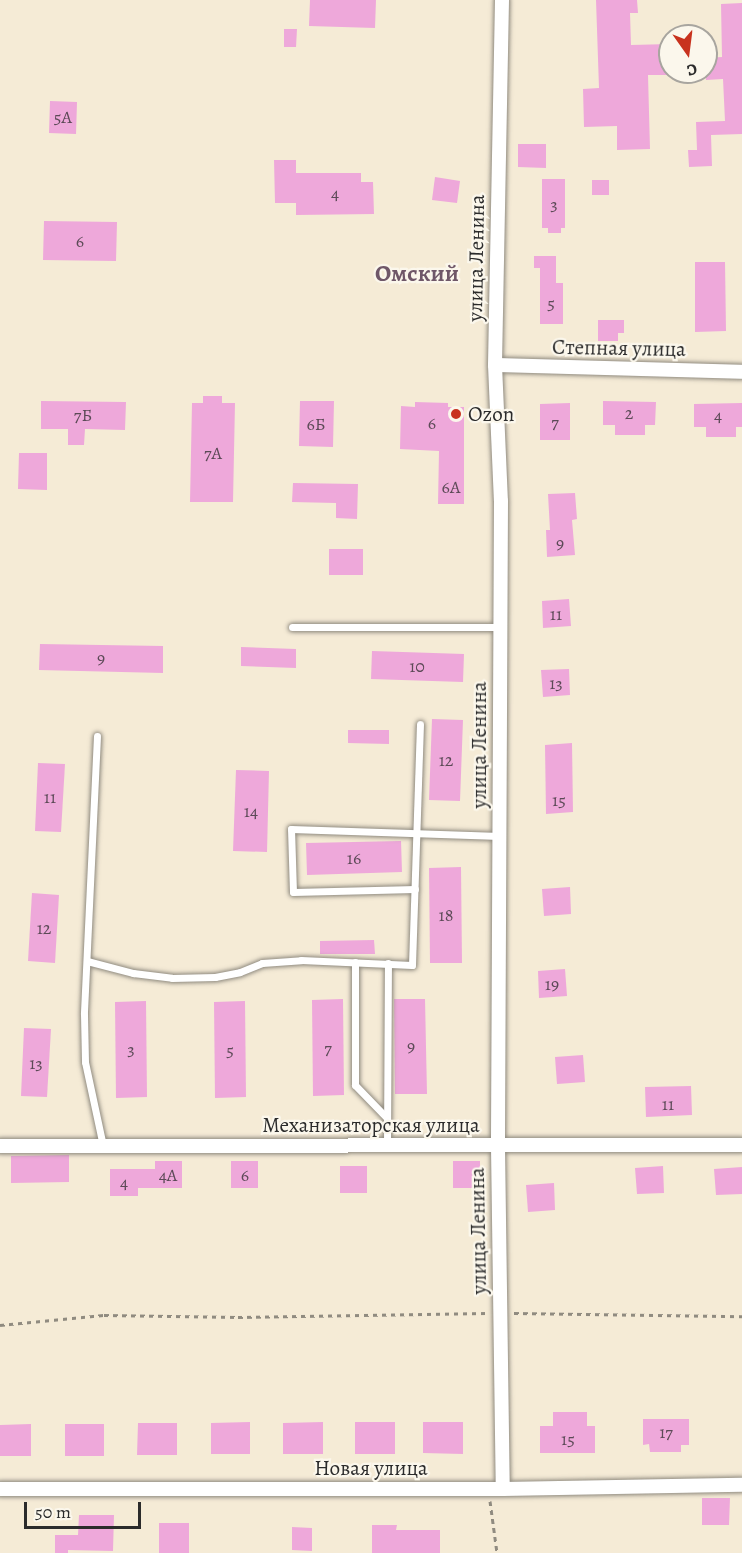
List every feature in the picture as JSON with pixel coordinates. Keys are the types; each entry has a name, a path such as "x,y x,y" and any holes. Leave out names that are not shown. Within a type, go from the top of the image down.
{"street":[{"name":"улица Ленина","path":"496,1489 501,1313 498,1147 501,501 495,365 502,0"},
{"name":"Степная улица","path":"495,365 742,372"},
{"name":"Механизаторская улица","path":"0,1146 742,1145"},
{"name":"Новая улица","path":"0,1490 496,1489 742,1485"}],"lane":[{"path":"292,627 499,627"},
{"path":"87,961 133,973 172,978 215,977 272,962 301,960 412,964 420,724"},
{"path":"96,736 87,961 86,1062 104,1146"},
{"path":"415,889 293,891 291,829 417,832 434,836 500,836"},
{"path":"355,962 355,1086 386,1117"},
{"path":"387,1146 388,963"}],"path":[{"path":"0,1325 104,1315 238,1317 501,1313 742,1316"},
{"path":"496,1489 497,1553"}],"building":[{"path":"310,0 376,0 375,28 309,26"},
{"path":"596,0 637,0 638,13 630,13 631,45 658,44 658,75 648,75 650,149 617,150 617,126 584,127 583,89 599,88"},
{"path":"742,3 742,134 711,135 712,166 689,167 688,150 697,150 696,122 725,121 723,79 718,79 718,57 722,57 721,4"},
{"path":"284,29 297,29 296,47 284,47"},
{"path":"50,101 77,102 76,134 49,133"},
{"path":"518,144 546,144 546,168 518,167"},
{"path":"274,160 296,160 296,173 361,173 361,182 373,182 374,214 296,215 296,203 275,203"},
{"path":"435,177 460,181 457,203 432,200"},
{"path":"542,179 565,179 565,228 561,228 561,233 548,233 548,228 542,228"},
{"path":"592,180 609,180 609,195 592,195"},
{"path":"44,221 117,222 116,261 43,260"},
{"path":"534,256 556,256 556,283 563,283 563,324 540,324 540,268 534,268"},
{"path":"695,262 725,262 726,331 695,332"},
{"path":"598,320 624,320 624,333 618,333 618,341 598,341"},
{"path":"203,396 222,396 222,403 235,403 233,502 190,502 192,403 203,403"},
{"path":"41,401 126,402 125,430 85,429 84,445 68,445 68,429 41,429"},
{"path":"300,401 334,401 333,447 299,446"},
{"path":"603,401 656,402 655,425 645,425 645,435 615,435 615,425 603,425"},
{"path":"415,402 448,403 448,407 464,407 464,504 438,504 439,451 400,449 401,406 415,407"},
{"path":"570,403 570,440 540,440 540,404"},
{"path":"742,403 742,427 736,427 736,437 706,437 706,427 694,427 694,404"},
{"path":"19,453 47,453 47,490 18,489"},
{"path":"293,483 358,484 357,519 336,518 336,503 292,502"},
{"path":"575,493 577,519 572,520 575,555 547,557 546,530 550,530 548,494"},
{"path":"329,549 363,549 363,575 329,575"},
{"path":"569,599 571,626 543,628 542,601"},
{"path":"40,644 163,646 163,673 39,670"},
{"path":"241,647 296,649 296,668 241,666"},
{"path":"372,651 464,654 463,682 371,679"},
{"path":"569,669 570,695 543,697 541,670"},
{"path":"432,719 463,720 460,801 429,800"},
{"path":"348,730 389,730 389,744 348,743"},
{"path":"572,743 573,812 546,814 545,745"},
{"path":"38,763 65,764 61,832 35,831"},
{"path":"236,770 269,771 267,852 233,851"},
{"path":"401,841 402,872 307,875 306,843"},
{"path":"461,867 462,963 430,963 429,868"},
{"path":"570,887 571,914 544,916 542,889"},
{"path":"32,893 59,895 55,963 28,961"},
{"path":"374,940 375,954 320,954 320,941"},
{"path":"565,969 567,996 539,998 538,971"},
{"path":"343,999 344,1095 313,1096 312,1000"},
{"path":"394,999 425,999 427,1094 395,1094"},
{"path":"146,1001 147,1097 116,1098 115,1002"},
{"path":"245,1001 246,1097 215,1098 214,1002"},
{"path":"24,1028 51,1029 47,1097 21,1096"},
{"path":"583,1055 585,1082 557,1084 555,1057"},
{"path":"691,1086 692,1115 646,1117 645,1087"},
{"path":"69,1155 69,1182 11,1183 11,1156"},
{"path":"155,1161 182,1161 182,1188 138,1188 138,1196 110,1196 110,1169 155,1169"},
{"path":"231,1161 258,1161 258,1188 231,1188"},
{"path":"453,1161 480,1161 480,1188 453,1188"},
{"path":"340,1166 367,1166 367,1193 340,1193"},
{"path":"663,1166 664,1193 637,1194 635,1168"},
{"path":"742,1167 742,1194 716,1195 714,1169"},
{"path":"554,1183 555,1210 528,1212 526,1185"},
{"path":"553,1412 587,1412 587,1426 595,1426 595,1453 540,1453 540,1426 553,1426"},
{"path":"643,1419 689,1419 689,1445 681,1445 681,1452 650,1452 649,1444 643,1445"},
{"path":"250,1422 250,1454 211,1454 211,1423"},
{"path":"323,1422 323,1454 283,1454 283,1423"},
{"path":"355,1422 395,1422 395,1454 355,1454"},
{"path":"423,1422 463,1422 463,1454 423,1453"},
{"path":"138,1423 177,1423 177,1455 137,1455"},
{"path":"31,1424 31,1456 0,1456 0,1425"},
{"path":"65,1424 104,1424 104,1456 65,1456"},
{"path":"702,1498 730,1498 729,1525 702,1525"},
{"path":"79,1515 114,1515 113,1551 68,1550 68,1553 55,1553 55,1535 78,1535"},
{"path":"159,1523 189,1523 189,1553 159,1553"},
{"path":"372,1525 397,1525 396,1530 440,1530 440,1553 372,1553"},
{"path":"292,1527 312,1528 312,1551 292,1550"}],"place":[{"name":"Ozon","path":"456,414"}],"district":[{"name":"Омский","path":"417,274"}]}
